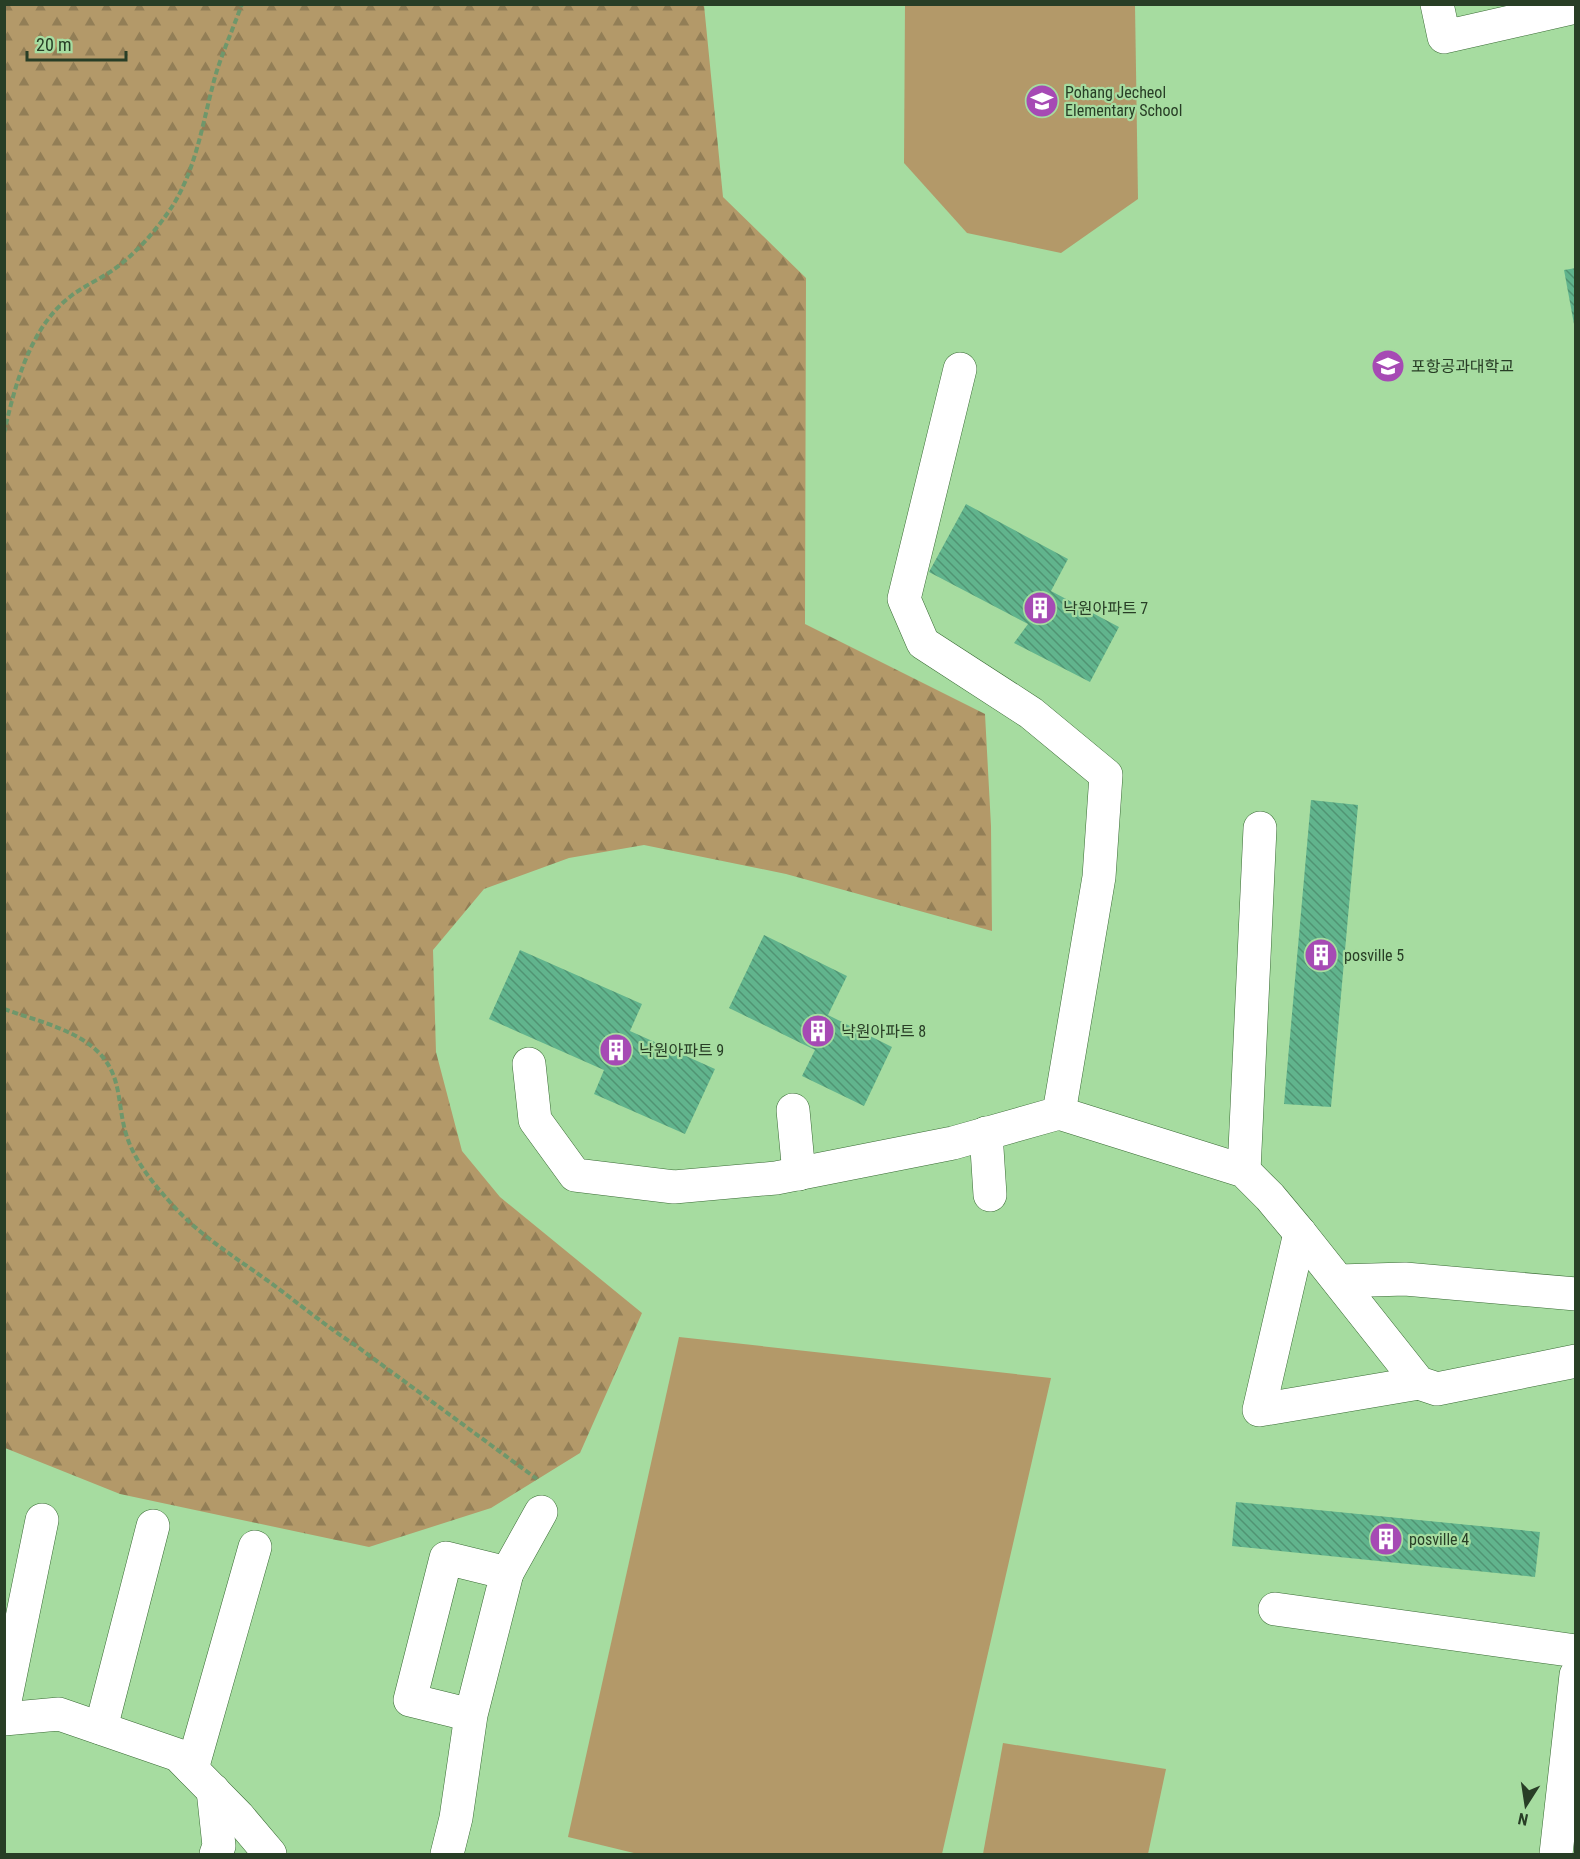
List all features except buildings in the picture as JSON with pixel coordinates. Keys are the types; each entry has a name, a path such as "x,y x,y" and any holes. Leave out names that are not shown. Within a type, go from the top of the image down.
{"lane":[{"path":"1437,4 1444,37 1575,7"},
{"path":"1528,18 1534,39 1575,29"},
{"path":"960,369 904,599 923,643 1031,713 1106,775 1099,877 1059,1113"},
{"path":"1244,1171 1260,828"},
{"path":"529,1064 535,1120 574,1175 674,1187 776,1179 953,1143 1059,1113 1244,1171 1270,1197 1300,1233 1419,1383"},
{"path":"793,1110 799,1174"},
{"path":"986,1133 990,1195"},
{"path":"1300,1233 1259,1410 1419,1383 1437,1389 1575,1361"},
{"path":"1339,1281 1405,1279 1575,1294"},
{"path":"447,1854 456,1818 471,1715 507,1573 542,1512"},
{"path":"4,1706 42,1520"},
{"path":"101,1728 153,1526"},
{"path":"216,1854 219,1846 202,1780 255,1547"},
{"path":"471,1715 410,1700 430,1620 446,1558 507,1573"},
{"path":"1275,1609 1575,1651"},
{"path":"1556,1854 1575,1675"},
{"path":"4,1719 59,1714 178,1755 238,1816 270,1854"}],"path":[{"path":"4,433 21,369 45,322 71,296 113,270 129,257 167,215 186,183 216,75 242,4"},
{"path":"4,1009 55,1027 77,1037 95,1049 111,1067 118,1087 127,1138 137,1158 169,1201 193,1226 221,1249 271,1283 552,1491 542,1512"}],"green space":[{"path":"4,5 704,5 723,197 806,278 805,624 985,714 991,826 992,931 786,874 644,845 569,858 484,889 433,950 436,1052 462,1151 500,1197 642,1313 580,1453 491,1508 369,1547 120,1494 5,1448"},
{"path":"905,5 1135,5 1138,199 1061,253 967,233 904,163"},
{"path":"679,1337 1051,1378 942,1854 638,1854 568,1837"},
{"path":"1003,1743 1166,1769 1148,1854 983,1854"}],"place":[{"name":"Pohang Jecheol Elementary School","path":"1042,101"},
{"name":"포항공과대학교","path":"1388,366"},
{"name":"낙원아파트 7","path":"1040,608"},
{"name":"posville 5","path":"1321,955"},
{"name":"낙원아파트 8","path":"818,1031"},
{"name":"낙원아파트 9","path":"616,1050"},
{"name":"posville 4","path":"1386,1539"}]}
